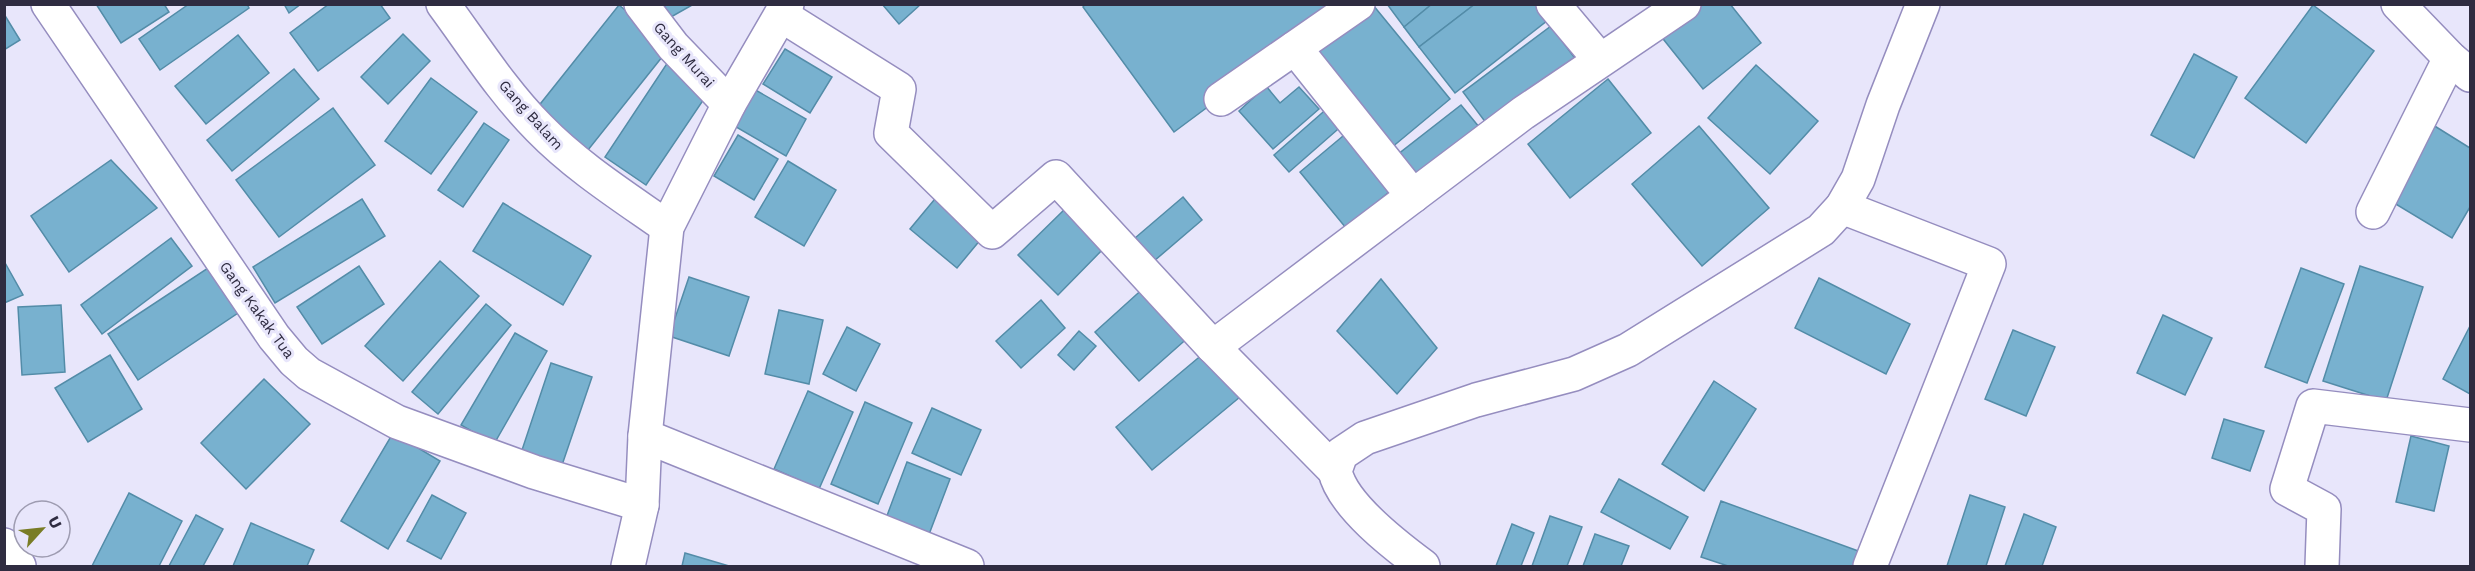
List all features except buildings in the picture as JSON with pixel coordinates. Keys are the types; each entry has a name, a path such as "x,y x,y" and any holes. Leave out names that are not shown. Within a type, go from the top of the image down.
{"street":[{"name":"Gang Kakak Tua","path":"48,4 274,337 301,368 326,385 397,422 534,472 642,505"},
{"name":"Gang Balam","path":"443,4 517,104 539,128 570,157 666,227"},
{"name":"Gang Murai","path":"641,4 673,46 729,104"},
{"path":"1221,99 1358,4"},
{"path":"1553,4 1600,60"},
{"path":"1213,347 1523,113 1684,4"},
{"path":"1335,471 1341,454 1365,438 1476,400 1574,374 1628,350 1821,230 1842,207 1858,179 1883,105 1923,4"},
{"path":"2373,212 2460,66 2398,4"},
{"path":"628,567 642,505 645,436 666,227 729,104 784,10 899,89 891,133 993,232 1056,177 1213,347 1335,471 1342,490 1374,527 1423,567"},
{"path":"1295,48 1413,196"},
{"path":"1842,207 1989,264 1870,567"},
{"path":"2322,567 2324,509 2287,489 2313,406 2470,425"},
{"path":"645,436 967,567"},
{"path":"4,545 19,567"}]}
